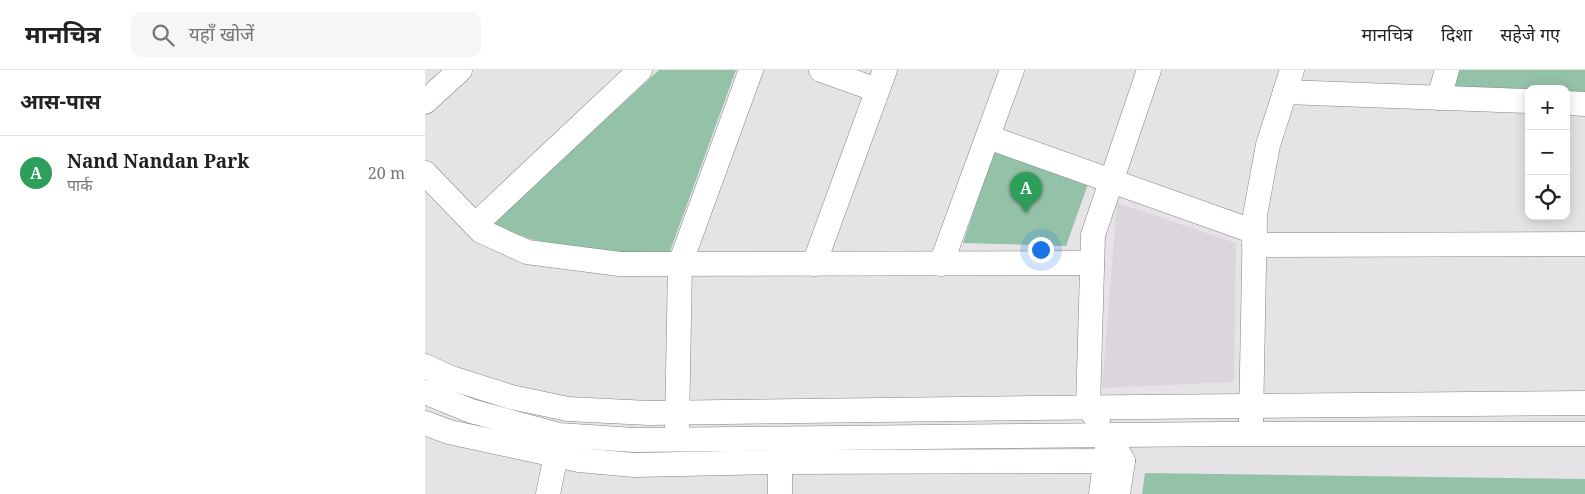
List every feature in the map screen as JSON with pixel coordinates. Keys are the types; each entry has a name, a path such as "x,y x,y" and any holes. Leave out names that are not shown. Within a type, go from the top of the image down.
{"street":[{"path":"425,102 460,70"},
{"path":"475,225 640,70"},
{"path":"675,440 678,412 680,264 751,70"},
{"path":"814,264 881,80 821,70"},
{"path":"941,264 1013,70"},
{"path":"1118,494 1109,435 1088,407 1093,235 1149,70"},
{"path":"1439,98 1447,70"},
{"path":"1251,434 1255,215 1268,145 1288,81 1439,98 1525,101"},
{"path":"1570,103 1585,104"},
{"path":"988,137 1111,181 1255,239 1585,244"},
{"path":"425,173 481,231 527,252 620,264 1092,263"},
{"path":"425,366 451,378 511,397 568,409 678,412 1585,403"},
{"path":"425,392 471,411 559,435 633,440 1251,434 1585,434"},
{"path":"425,423 449,432 579,460 634,465 780,462 1114,461"},
{"path":"779,438 780,494"},
{"path":"548,494 556,455"},
{"path":"1101,494 1114,461"}],"shaded area":[{"path":"1117,203 1236,243 1234,382 1102,388"}],"green space":[{"path":"659,70 736,70 669,254 602,253 530,239 491,224"},
{"path":"1458,70 1585,70 1585,92 1570,92 1570,85 1525,85 1525,90 1452,86"},
{"path":"995,149 1088,184 1066,246 963,243"},
{"path":"1145,473 1585,479 1585,494 1142,494"}],"place":[{"name":"Nand Nandan Park","path":"1026,213"}]}
